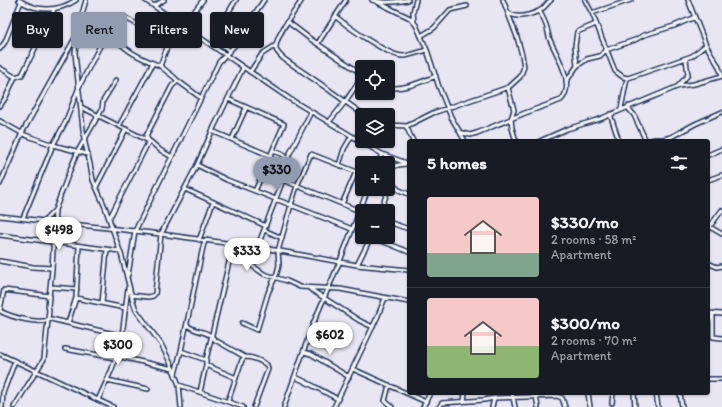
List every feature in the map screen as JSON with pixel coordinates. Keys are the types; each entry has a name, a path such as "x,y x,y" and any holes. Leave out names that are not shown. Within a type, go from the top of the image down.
{"street":[{"path":"0,49 5,42 20,1 29,6 41,9 54,9 61,8 76,0"},
{"path":"83,12 86,0"},
{"path":"145,0 163,12"},
{"path":"154,6 164,0"},
{"path":"194,12 203,0"},
{"path":"230,51 217,41 217,38 221,27 236,0"},
{"path":"127,276 135,232 219,62 237,43 240,35 264,0"},
{"path":"302,0 279,36 276,46 278,53 284,59 326,87 355,109"},
{"path":"318,43 346,0"},
{"path":"372,0 410,18 416,25 422,36 448,108 464,139"},
{"path":"377,2 408,0"},
{"path":"414,22 413,12 416,0"},
{"path":"395,125 406,126 433,112 508,88 520,77 524,67 517,37 503,0"},
{"path":"507,11 513,16 519,16 539,11 551,0"},
{"path":"585,0 592,13 615,71 627,78 686,59 700,51 706,45"},
{"path":"592,13 631,0"},
{"path":"545,139 679,86 694,84 722,75 694,18 688,1 693,0"},
{"path":"422,36 434,28 450,10 467,6"},
{"path":"0,68 15,77 22,75 51,18 54,9"},
{"path":"460,132 470,135 477,133 561,100 565,96 566,82 562,65 539,11"},
{"path":"335,16 372,42 396,55 403,56 427,50"},
{"path":"566,82 577,66 587,59 600,56 606,50 635,40 644,35 678,25 694,18"},
{"path":"288,22 355,69"},
{"path":"577,66 575,46 577,32 596,24"},
{"path":"202,38 243,68 351,137 383,155 407,164"},
{"path":"0,184 22,133 71,46"},
{"path":"250,72 262,54 276,46"},
{"path":"75,48 84,139 87,154 96,187 110,219 120,251 127,276 128,287 122,336 100,400 100,406"},
{"path":"23,218 53,145 65,123 79,87 99,48"},
{"path":"126,48 132,53 160,66 202,98"},
{"path":"160,66 167,48"},
{"path":"679,86 688,75 686,59"},
{"path":"119,126 153,63"},
{"path":"131,295 148,297 155,294 160,234 197,165 243,68"},
{"path":"395,88 407,86 436,76"},
{"path":"0,106 15,77"},
{"path":"621,109 627,78"},
{"path":"14,407 44,359 51,287 55,210 78,151 102,109 103,101 116,80"},
{"path":"149,141 146,136 172,86 178,81"},
{"path":"329,122 355,87"},
{"path":"508,88 514,110 511,119 515,139"},
{"path":"228,99 284,124 256,191"},
{"path":"629,106 629,109 646,139"},
{"path":"81,107 149,141 172,157"},
{"path":"232,139 246,108"},
{"path":"311,112 288,160 283,180 250,264 264,274 288,281 300,287 340,289 407,302"},
{"path":"664,139 722,112"},
{"path":"610,114 618,139"},
{"path":"0,121 22,133 53,145 87,154"},
{"path":"406,126 412,139"},
{"path":"96,187 126,129"},
{"path":"212,131 271,156"},
{"path":"339,165 344,149 351,137"},
{"path":"110,219 149,141"},
{"path":"710,154 722,149"},
{"path":"272,151 282,154 288,160"},
{"path":"242,323 256,330 279,265 278,251 291,205 297,186 311,154 355,172"},
{"path":"395,166 407,164"},
{"path":"197,165 227,180 352,229"},
{"path":"342,204 355,174"},
{"path":"710,179 722,175"},
{"path":"283,180 355,209"},
{"path":"395,187 407,193"},
{"path":"184,190 266,226"},
{"path":"199,240 213,202"},
{"path":"44,221 55,210"},
{"path":"710,226 722,210"},
{"path":"0,216 160,234 278,251 357,265 407,270"},
{"path":"284,407 313,324 355,222"},
{"path":"395,224 407,228"},
{"path":"710,228 722,234"},
{"path":"264,230 282,238"},
{"path":"0,235 120,251"},
{"path":"175,374 205,241"},
{"path":"357,265 368,244"},
{"path":"389,244 407,251"},
{"path":"200,392 233,245"},
{"path":"68,323 76,298 79,246"},
{"path":"102,303 107,250"},
{"path":"0,261 32,267 52,268"},
{"path":"710,264 717,267 722,266"},
{"path":"51,287 77,288"},
{"path":"128,287 136,310 161,344 173,369 179,385 181,407"},
{"path":"308,288 315,291 324,299 360,321 373,327"},
{"path":"50,296 4,290 0,310 7,315 32,320 51,319 122,336"},
{"path":"76,298 125,308"},
{"path":"334,407 373,327 385,298"},
{"path":"710,313 722,314"},
{"path":"710,319 713,314"},
{"path":"713,314 713,336 722,338"},
{"path":"187,325 191,328 212,335 215,340 245,357 259,360 268,365 268,369 254,407"},
{"path":"65,349 115,358 122,357 173,369"},
{"path":"181,351 206,360"},
{"path":"304,352 349,377"},
{"path":"0,354 113,407"},
{"path":"228,401 242,360 245,357"},
{"path":"2,407 3,393 15,361"},
{"path":"206,365 236,378"},
{"path":"353,369 407,393"},
{"path":"295,377 309,382 338,399"},
{"path":"710,379 722,379"},
{"path":"107,380 148,389"},
{"path":"179,385 243,407"},
{"path":"389,385 385,401 392,407"},
{"path":"411,395 426,402"},
{"path":"423,407 429,395"},
{"path":"464,401 465,395"},
{"path":"438,407 442,403 484,400 512,395 557,396 561,397 565,407"},
{"path":"512,395 515,407"},
{"path":"588,395 590,407"},
{"path":"612,404 613,395"},
{"path":"634,395 635,407"},
{"path":"656,395 658,407"},
{"path":"680,395 682,407"},
{"path":"536,396 538,407"},
{"path":"492,407 494,398"}]}
